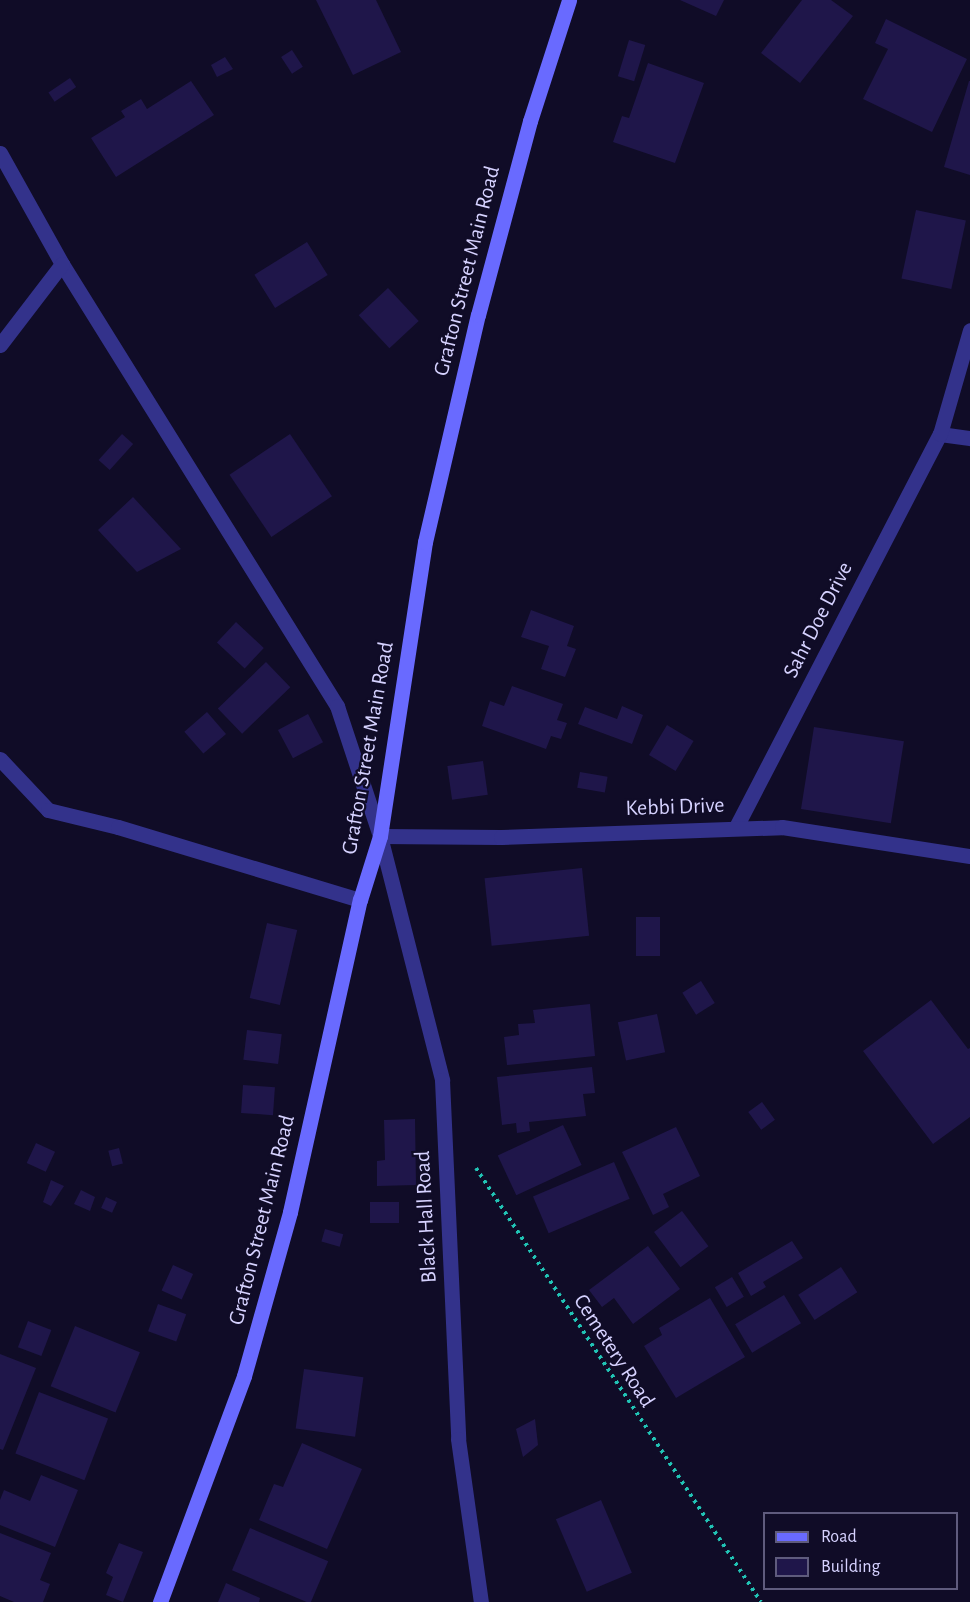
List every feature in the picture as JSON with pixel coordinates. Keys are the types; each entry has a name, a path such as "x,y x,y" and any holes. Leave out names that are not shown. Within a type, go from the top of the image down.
{"street":[{"name":"Grafton Street Main Road","path":"160,1602 244,1376 290,1212 360,900 380,836 428,531 481,304 530,121 569,0"},
{"name":"Black Hall Road","path":"0,153 63,264 337,706 380,836 442,1080 458,1439 481,1602"},
{"path":"0,345 63,264"},
{"name":"Sahr Doe Drive","path":"736,828 940,434 970,330"},
{"path":"940,434 970,438"},
{"path":"0,759 48,810 118,827 360,900"},
{"name":"Kebbi Drive","path":"380,836 501,837 782,827 970,856"}],"path":[{"name":"Cemetery Road","path":"473,1164 761,1602"}],"building":[{"path":"316,0 376,0 401,52 353,75"},
{"path":"680,0 724,0 716,16"},
{"path":"802,0 831,0 853,16 800,83 761,53"},
{"path":"886,19 967,59 932,132 863,99 888,49 875,43"},
{"path":"629,40 645,45 634,81 618,76"},
{"path":"292,50 303,67 292,74 281,57"},
{"path":"225,57 233,69 217,77 211,65"},
{"path":"648,63 704,83 675,163 613,142 622,116 629,118"},
{"path":"70,78 76,87 55,102 48,93"},
{"path":"191,81 214,115 116,177 91,138 125,117 121,111 141,99 147,109"},
{"path":"970,81 970,175 944,167"},
{"path":"916,210 966,221 951,289 901,278"},
{"path":"307,242 328,275 275,308 254,275"},
{"path":"388,288 419,321 389,348 359,315"},
{"path":"122,434 133,444 110,470 99,460"},
{"path":"290,434 332,496 271,537 229,475"},
{"path":"133,497 181,549 137,572 98,530"},
{"path":"531,610 574,626 567,646 576,649 565,677 541,669 549,646 521,637"},
{"path":"236,622 264,648 245,668 217,642"},
{"path":"266,662 290,687 242,734 218,709"},
{"path":"512,686 563,704 557,720 567,723 561,739 551,736 546,749 482,726 490,701 504,706"},
{"path":"622,706 643,715 632,744 578,724 585,707 617,719"},
{"path":"207,712 226,734 203,754 184,732"},
{"path":"308,714 323,742 293,758 278,730"},
{"path":"667,725 694,741 676,771 649,755"},
{"path":"814,727 904,741 891,823 801,809"},
{"path":"483,761 488,795 452,800 447,766"},
{"path":"580,772 608,777 605,793 577,788"},
{"path":"582,868 589,936 492,946 485,878"},
{"path":"636,917 660,917 660,956 636,956"},
{"path":"267,923 297,930 280,1005 250,998"},
{"path":"701,981 715,1003 696,1015 682,993"},
{"path":"931,1000 968,1049 970,1048 970,1117 933,1144 863,1051"},
{"path":"590,1004 595,1056 507,1065 504,1037 519,1035 518,1024 535,1023 533,1010"},
{"path":"657,1014 665,1052 626,1060 618,1022"},
{"path":"247,1030 282,1034 278,1064 243,1060"},
{"path":"592,1067 595,1093 583,1094 586,1116 529,1122 530,1131 517,1133 516,1123 502,1125 497,1077"},
{"path":"243,1085 275,1087 273,1115 241,1113"},
{"path":"762,1102 775,1120 761,1130 748,1112"},
{"path":"415,1119 416,1185 377,1186 377,1161 385,1160 384,1120"},
{"path":"563,1125 582,1165 516,1195 498,1155"},
{"path":"676,1127 700,1176 663,1194 669,1207 653,1215 622,1152"},
{"path":"36,1143 55,1152 46,1172 27,1163"},
{"path":"119,1148 123,1164 112,1166 108,1151"},
{"path":"614,1162 630,1199 549,1233 533,1196"},
{"path":"51,1180 64,1186 51,1206 43,1202"},
{"path":"81,1190 95,1197 90,1211 74,1204"},
{"path":"106,1197 117,1202 112,1213 101,1208"},
{"path":"370,1202 399,1202 399,1223 370,1223"},
{"path":"682,1211 708,1246 681,1267 654,1232"},
{"path":"325,1229 343,1234 340,1247 321,1241"},
{"path":"792,1241 803,1258 763,1282 766,1287 751,1296 738,1273"},
{"path":"648,1246 680,1289 633,1324 614,1298 602,1307 589,1290"},
{"path":"173,1265 193,1274 182,1300 162,1291"},
{"path":"841,1267 857,1292 815,1320 798,1295"},
{"path":"732,1277 744,1297 727,1307 715,1287"},
{"path":"784,1295 801,1323 752,1353 735,1324"},
{"path":"710,1298 745,1357 676,1398 644,1346 662,1335 659,1328"},
{"path":"158,1304 186,1314 176,1342 148,1331"},
{"path":"28,1321 51,1330 41,1356 18,1347"},
{"path":"75,1326 140,1352 116,1412 51,1386"},
{"path":"0,1354 36,1368 3,1450 0,1449"},
{"path":"304,1369 363,1377 355,1437 296,1428"},
{"path":"39,1392 108,1419 84,1480 15,1454"},
{"path":"535,1419 538,1445 523,1457 516,1429"},
{"path":"302,1443 362,1469 327,1549 259,1520 274,1484 283,1487"},
{"path":"41,1475 78,1490 55,1547 0,1525 0,1500 4,1490 30,1501"},
{"path":"601,1500 632,1573 587,1592 556,1519"},
{"path":"250,1528 328,1561 311,1602 232,1570"},
{"path":"0,1533 51,1553 40,1580 50,1584 43,1602 14,1602 0,1596"},
{"path":"119,1543 143,1552 123,1602 106,1595 113,1577 106,1573"},
{"path":"226,1583 260,1598 259,1602 218,1602"}]}
